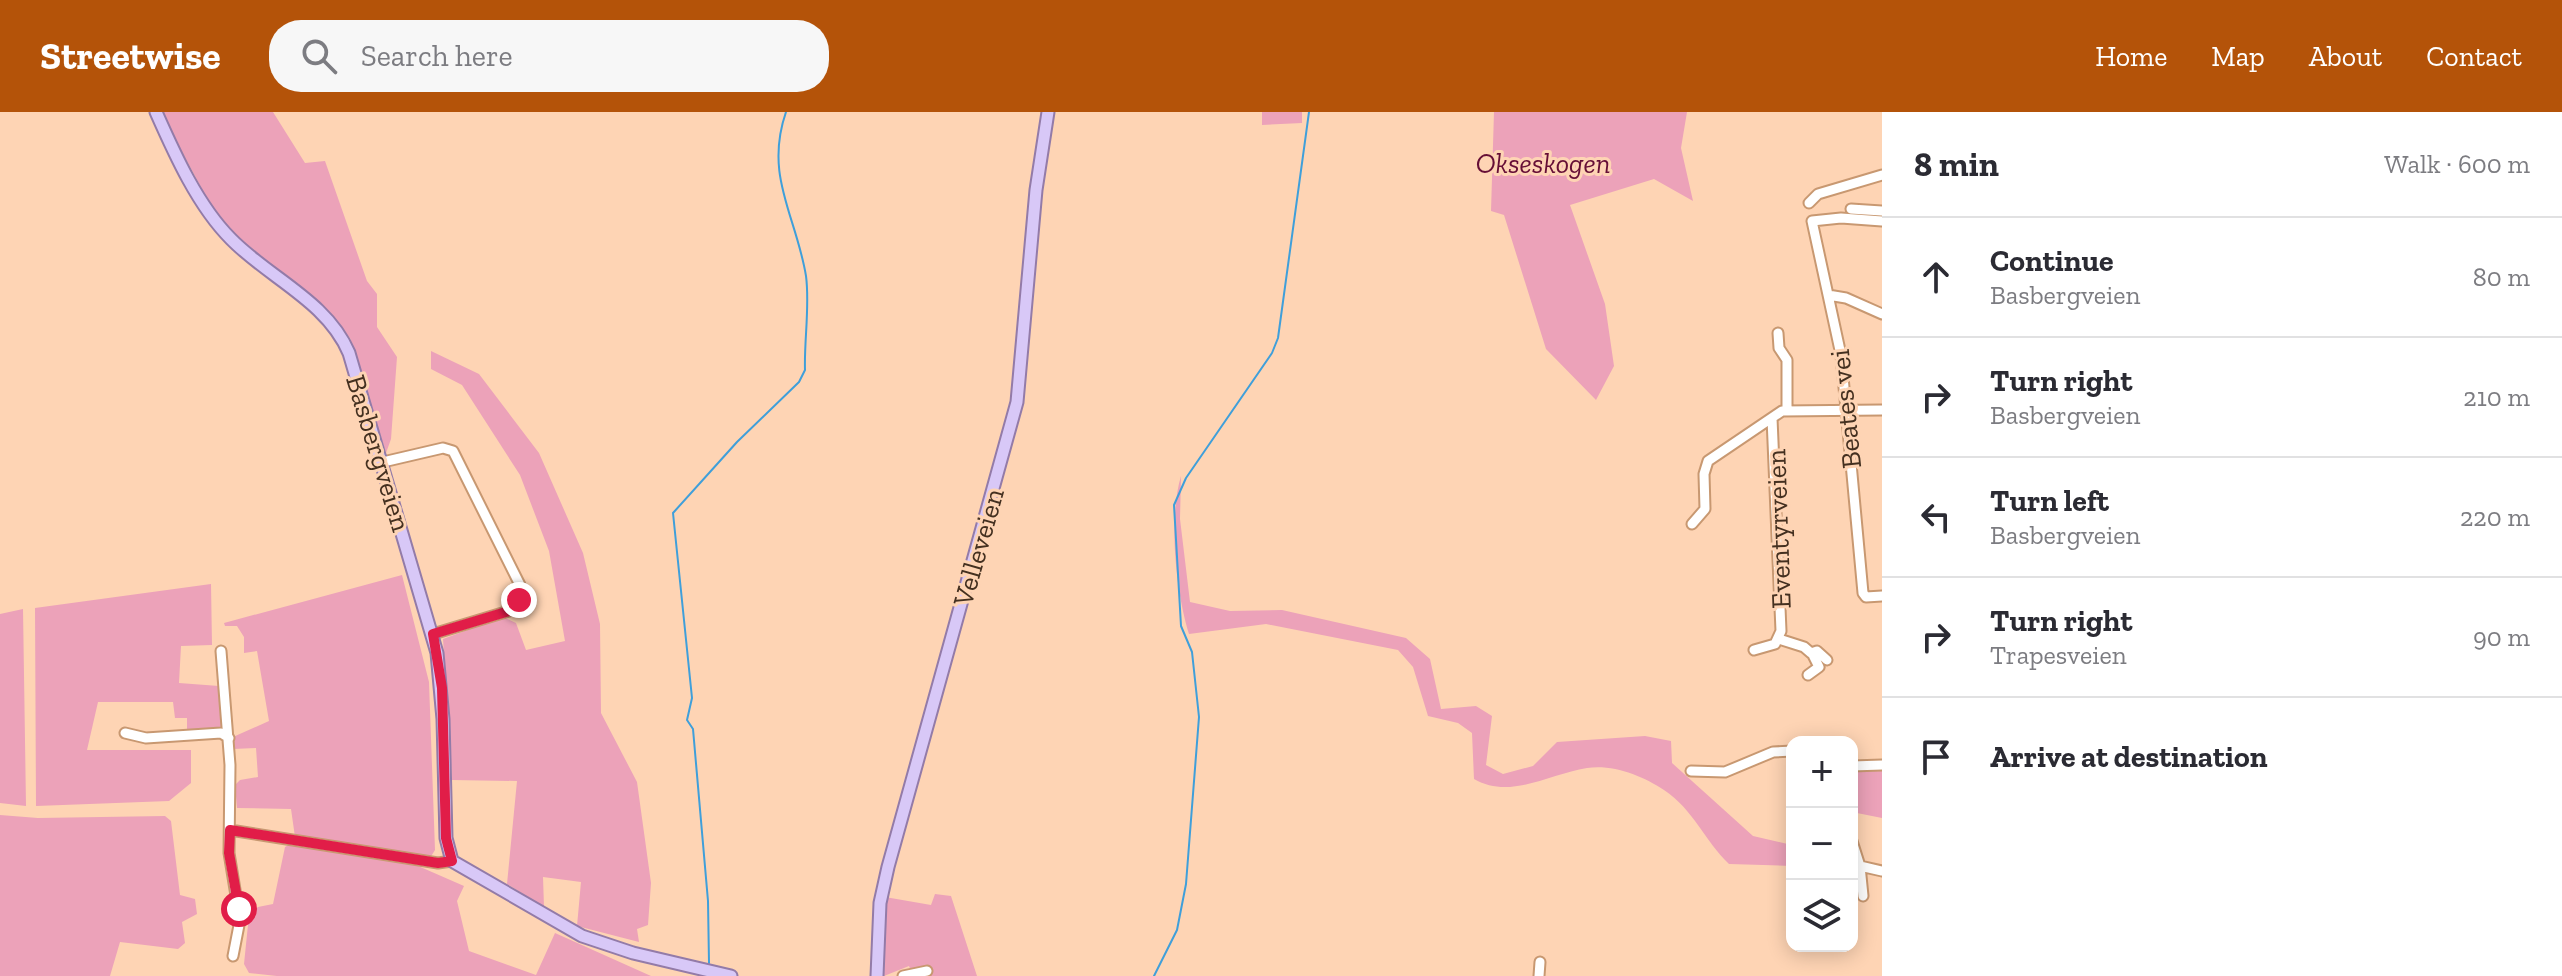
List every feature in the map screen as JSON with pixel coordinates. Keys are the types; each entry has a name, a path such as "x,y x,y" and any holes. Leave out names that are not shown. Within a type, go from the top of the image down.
{"main road":[{"name":"Basbergveien","path":"156,112 217,224 232,241 321,313 340,336 352,361 433,634 442,688 446,838 452,861"},
{"name":"Velleveien","path":"877,976 884,880 1017,402 1036,190 1048,112"},
{"path":"452,861 582,936 633,953 731,976"}],"street":[{"path":"1812,199 1882,175"},
{"path":"1851,209 1882,211"},
{"name":"Beates vei","path":"1882,221 1841,218 1812,221 1841,355 1861,581 1866,597 1882,596"},
{"path":"1828,295 1846,298 1882,314"},
{"path":"1778,333 1779,348 1787,360 1787,410"},
{"path":"1692,524 1705,509 1704,474 1708,461 1772,418 1787,410 1882,410"},
{"name":"Eventyrveien","path":"1754,650 1771,646 1779,639 1777,499 1772,418"},
{"path":"383,462 443,448 453,451 520,585 519,600 509,611 433,634"},
{"name":"Eventyrveien","path":"1779,639 1804,647 1811,653 1817,651 1827,660"},
{"path":"221,651 229,738 229,853 240,920 233,956"},
{"path":"1808,675 1819,667 1811,653"},
{"path":"125,733 146,738 221,733 229,738"},
{"path":"1691,771 1725,772 1773,752 1786,751"},
{"path":"1858,766 1882,765"},
{"path":"230,830 438,863 452,861"},
{"path":"1858,862 1863,896"},
{"path":"1859,865 1882,871"},
{"path":"1539,976 1540,962"},
{"path":"903,976 927,971"}],"green space":[{"path":"161,112 273,112 305,163 325,161 367,281 377,294 377,327 397,357 391,439 386,453 350,338 322,308 242,244 214,212"},
{"path":"1262,112 1302,112 1302,123 1262,125"},
{"name":"Okseskogen","path":"1494,112 1687,112 1681,148 1693,201 1654,179 1570,205 1605,304 1614,366 1596,400 1546,349 1504,215 1491,211"},
{"path":"431,351 479,374 539,453 583,553 600,624 601,713 637,782 651,883 648,925 637,929 639,942 577,926 581,882 543,877 544,907 507,884 517,781 452,780 443,639 503,617 516,623 526,650 565,641 549,551 520,475 462,385 431,369"},
{"path":"1181,476 1180,519 1190,602 1230,611 1282,610 1406,638 1430,659 1441,709 1476,706 1492,716 1486,765 1503,774 1533,766 1557,742 1645,736 1671,741 1672,763 1753,836 1786,844 1786,866 1729,864 1674,798 1656,785 1627,772 1587,768 1530,784 1502,787 1474,779 1472,733 1458,723 1428,716 1413,667 1398,650 1266,624 1189,634 1180,597 1175,555 1177,494"},
{"path":"402,575 429,682 435,850 430,858 295,837 291,809 237,808 235,785 240,780 258,777 256,748 233,749 233,737 269,721 257,651 244,653 244,637 237,626 225,626 224,623"},
{"path":"211,584 212,645 181,646 179,683 219,686 222,732 187,730 187,718 175,718 173,702 98,702 87,750 191,750 191,783 169,801 36,806 35,608"},
{"path":"23,609 26,806 0,803 0,614"},
{"path":"1882,766 1882,818 1858,813 1858,767"},
{"path":"0,815 38,818 165,816 171,821 180,895 195,899 197,914 182,922 185,943 178,949 120,942 110,976 0,976"},
{"path":"294,842 409,862 464,886 457,901 469,951 536,975 555,933 651,976 277,976 249,973 244,964 249,915 258,907 273,904 285,847"},
{"path":"935,894 951,896 977,976 913,976 909,966 884,976 885,897 931,905"}],"waterway":[{"path":"709,963 708,901 693,729 687,720 692,698 673,513 737,442 799,382 805,370 806,276 784,195 778,156 786,112"},
{"path":"1154,976 1177,930 1186,884 1199,717 1192,652 1181,626 1174,505 1186,478 1272,353 1278,338 1309,112"}],"route":[{"path":"239,909 229,853 230,830 438,863 452,861 446,838 442,688 433,634 509,611 519,600"}]}
